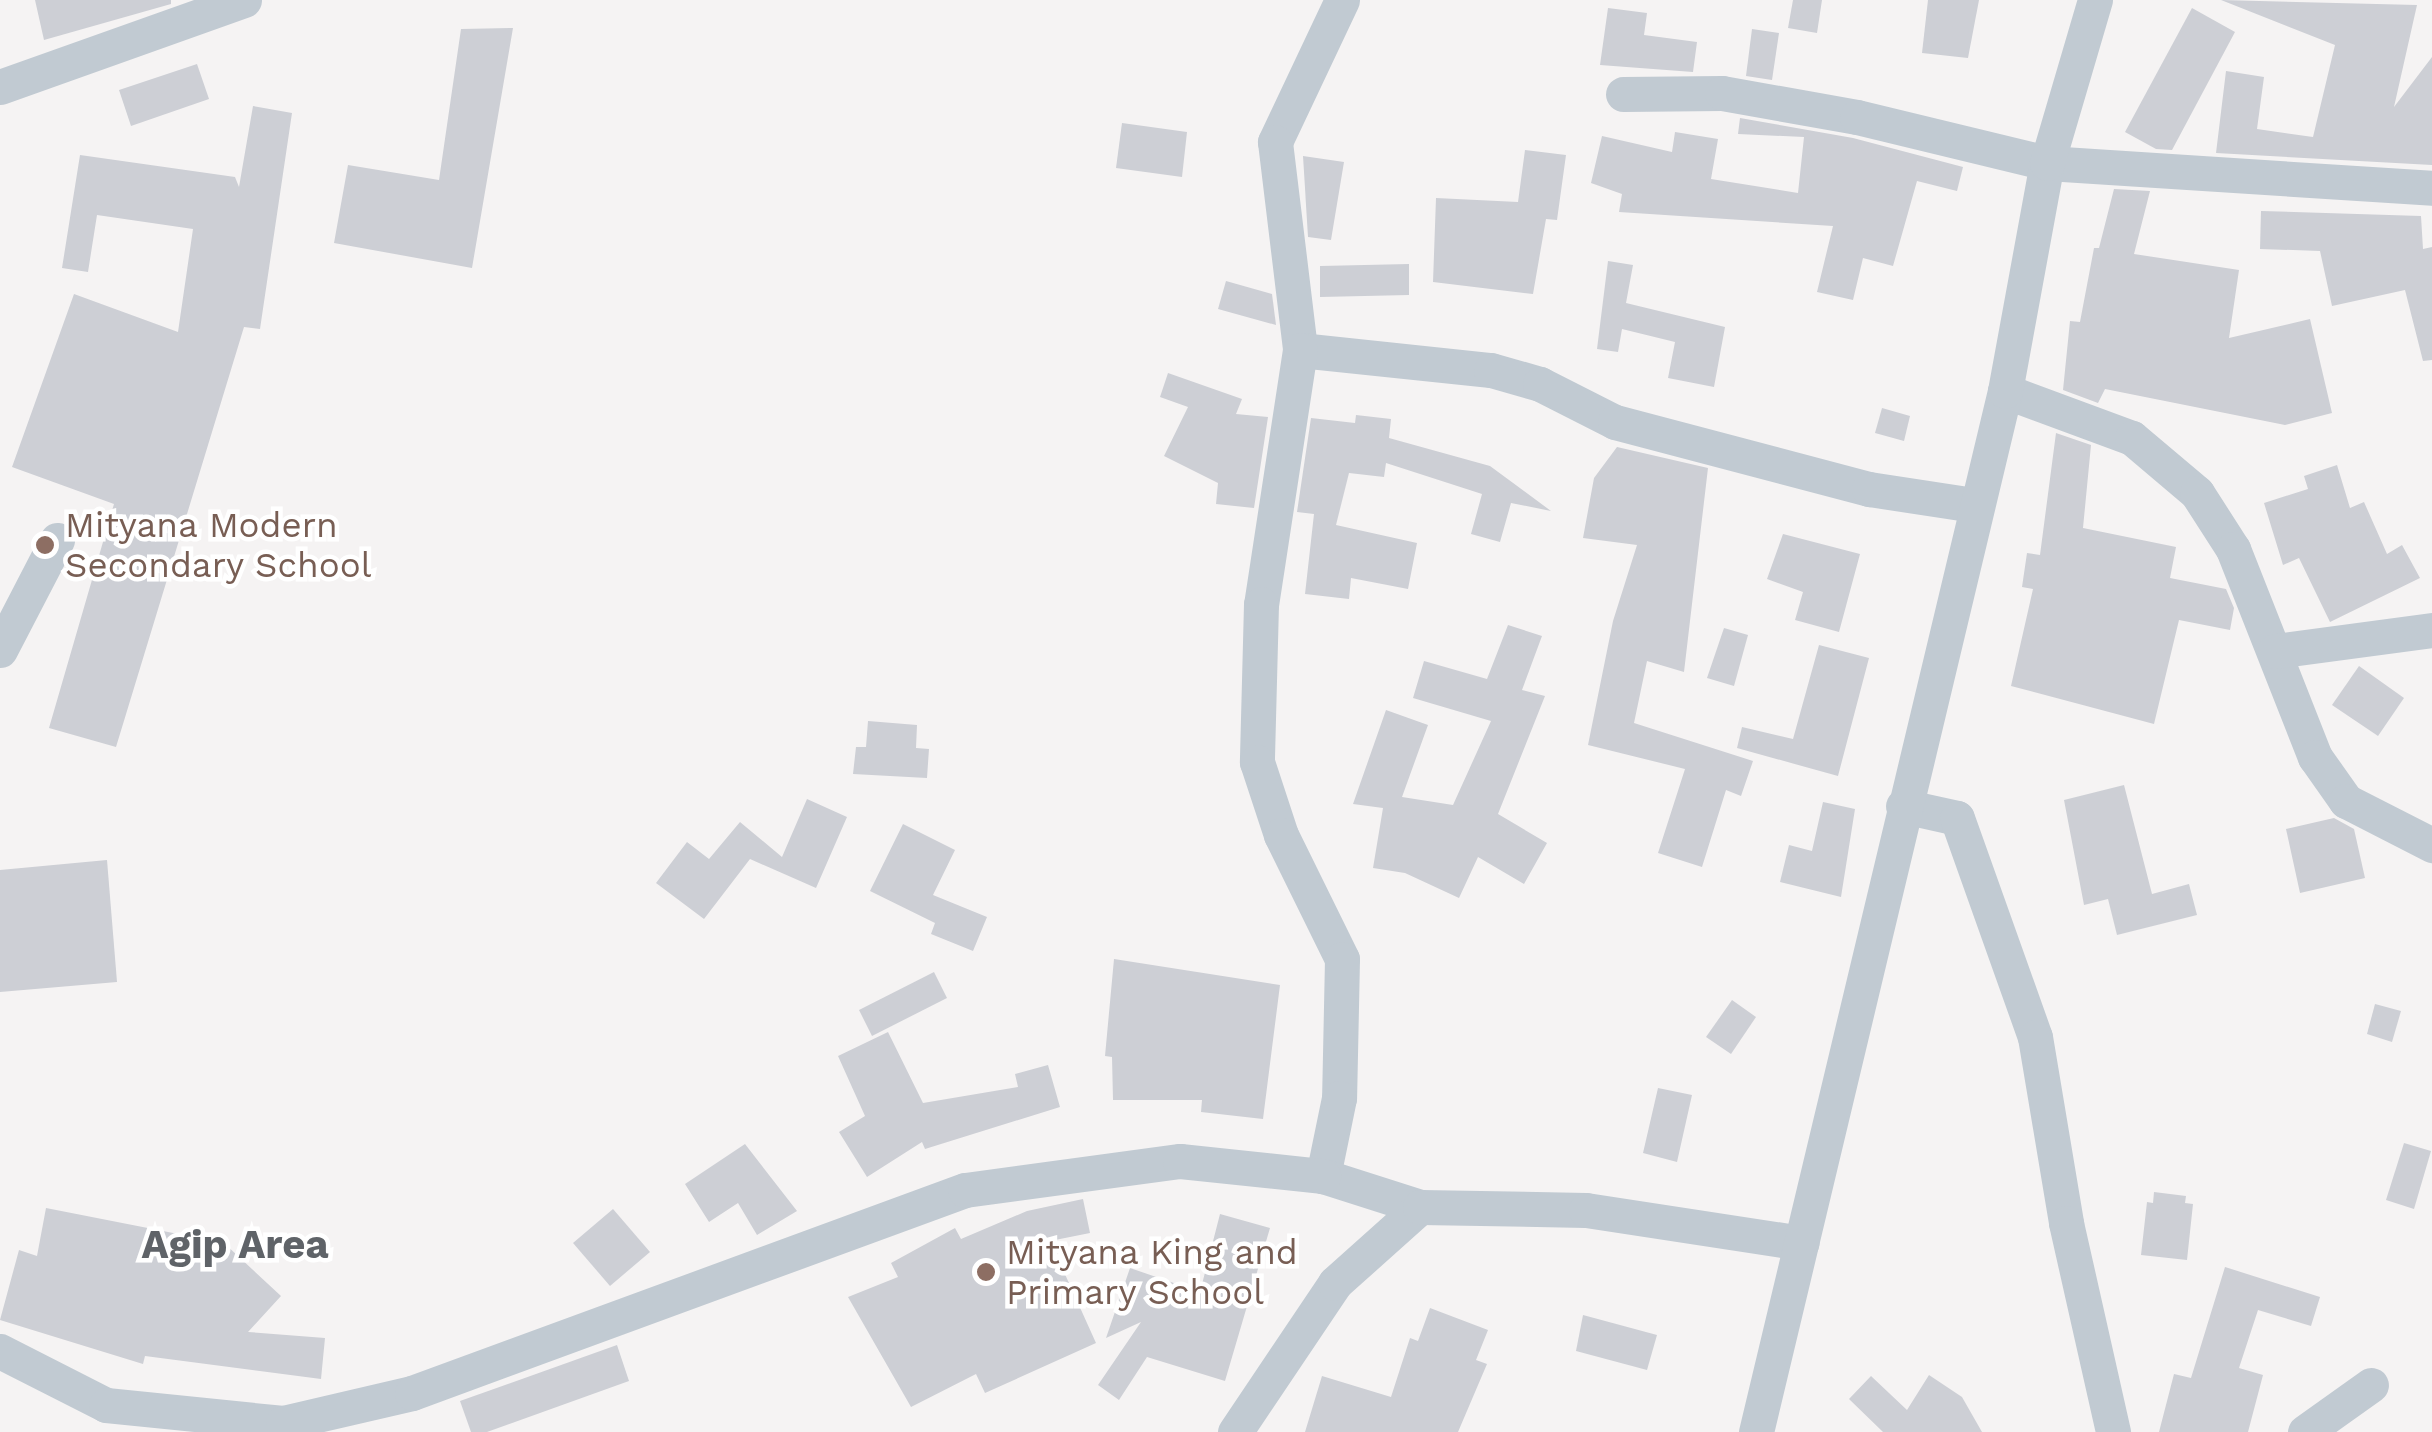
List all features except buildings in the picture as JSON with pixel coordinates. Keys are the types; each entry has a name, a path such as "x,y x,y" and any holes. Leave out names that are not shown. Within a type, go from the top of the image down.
{"street":[{"path":"0,87 244,0"},
{"path":"1323,1176 1339,1098 1342,959 1282,835 1257,762 1254,715 1261,604 1300,350 1274,142 1342,0"},
{"path":"1756,1432 1974,505 2005,391 2047,163 2095,0"},
{"path":"1623,94 1722,93 1857,117 2047,163 2432,188"},
{"path":"1300,350 1491,370 1540,384 1615,422 1869,489 1974,505"},
{"path":"2005,391 2132,438 2197,493 2233,549 2315,757 2346,801 2432,844"},
{"path":"0,650 58,540"},
{"path":"2276,651 2432,630"},
{"path":"1903,806 1956,818 2035,1038 2066,1223 2112,1432"},
{"path":"0,1350 106,1406 282,1423 412,1392 965,1190 1180,1160 1323,1176 1420,1208 1586,1210 1801,1244"},
{"path":"1235,1432 1334,1284 1420,1208"},
{"path":"2305,1432 2370,1385"}],"place":[{"name":"Mityana Modern Secondary School","path":"45,545"},
{"name":"Mityana King and Primary School","path":"986,1272"}],"district":[{"name":"Agip Area","path":"235,1245"}]}
